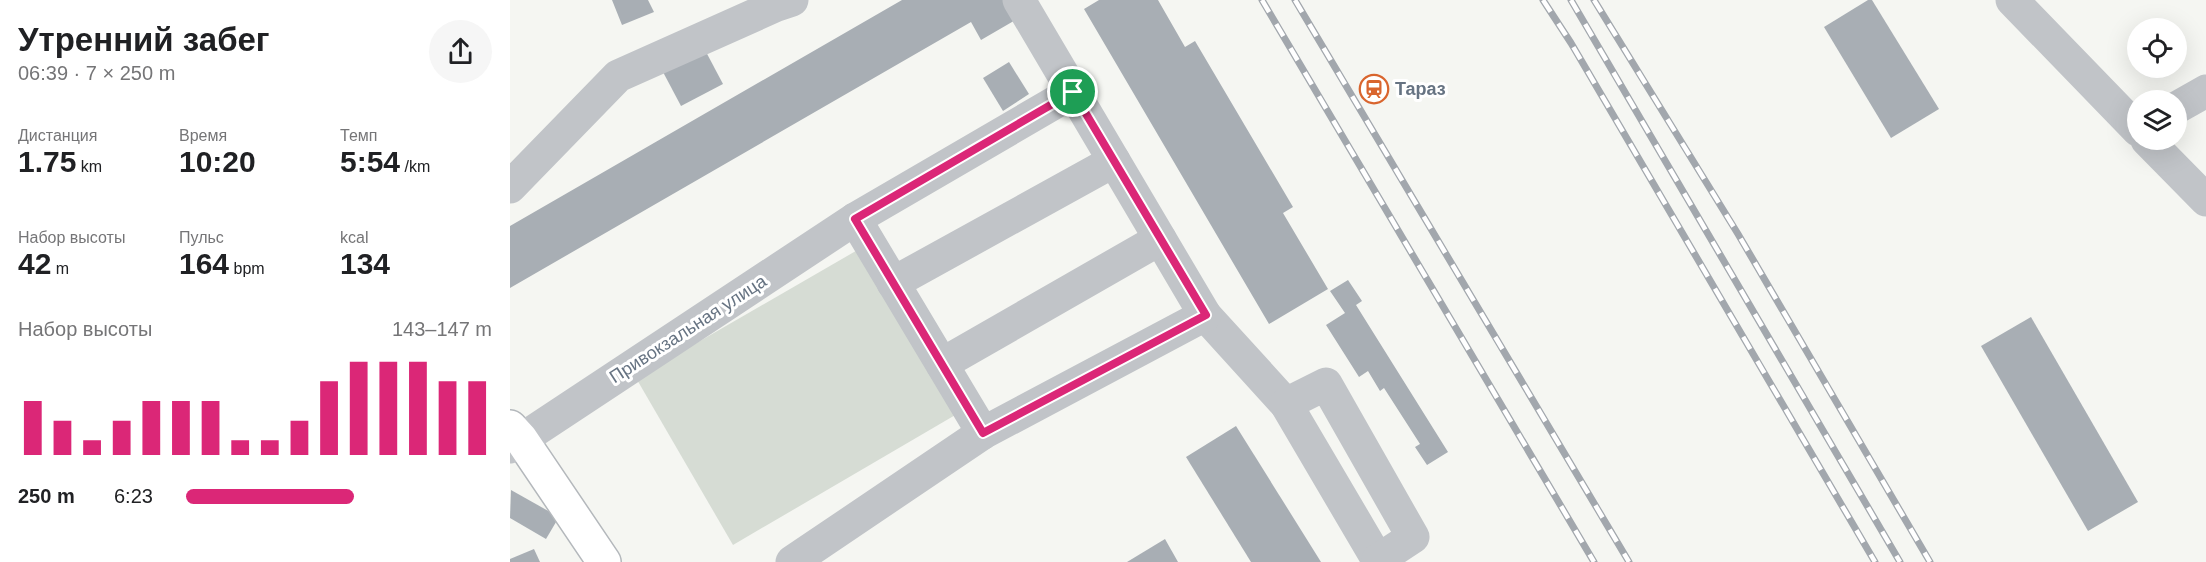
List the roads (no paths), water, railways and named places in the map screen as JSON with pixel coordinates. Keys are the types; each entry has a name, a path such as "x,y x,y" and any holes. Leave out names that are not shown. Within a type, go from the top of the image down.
{"main road":[{"path":"514,438 604,562"}],"street":[{"path":"510,187 618,76 792,0"},
{"path":"1019,0 1206,315 1286,404 1378,561 1413,537 1326,384 1286,404"},
{"path":"2012,0 2127,119"},
{"name":"Привокзальная улица","path":"514,438 855,219 1073,92"},
{"path":"2187,102 2206,92"},
{"path":"2157,150 2206,200"},
{"path":"893,283 1114,161"},
{"path":"855,219 983,433"},
{"path":"942,364 1160,239"},
{"path":"792,562 983,433 1206,315"}],"railway":[{"path":"1262,0 1594,562"},
{"path":"1295,0 1629,562"},
{"path":"1543,0 1571,43 1875,562"},
{"path":"1571,0 1900,562"},
{"path":"1594,0 1738,234 1930,562"}],"place":[{"name":"Тараз","path":"1374,89"}]}
